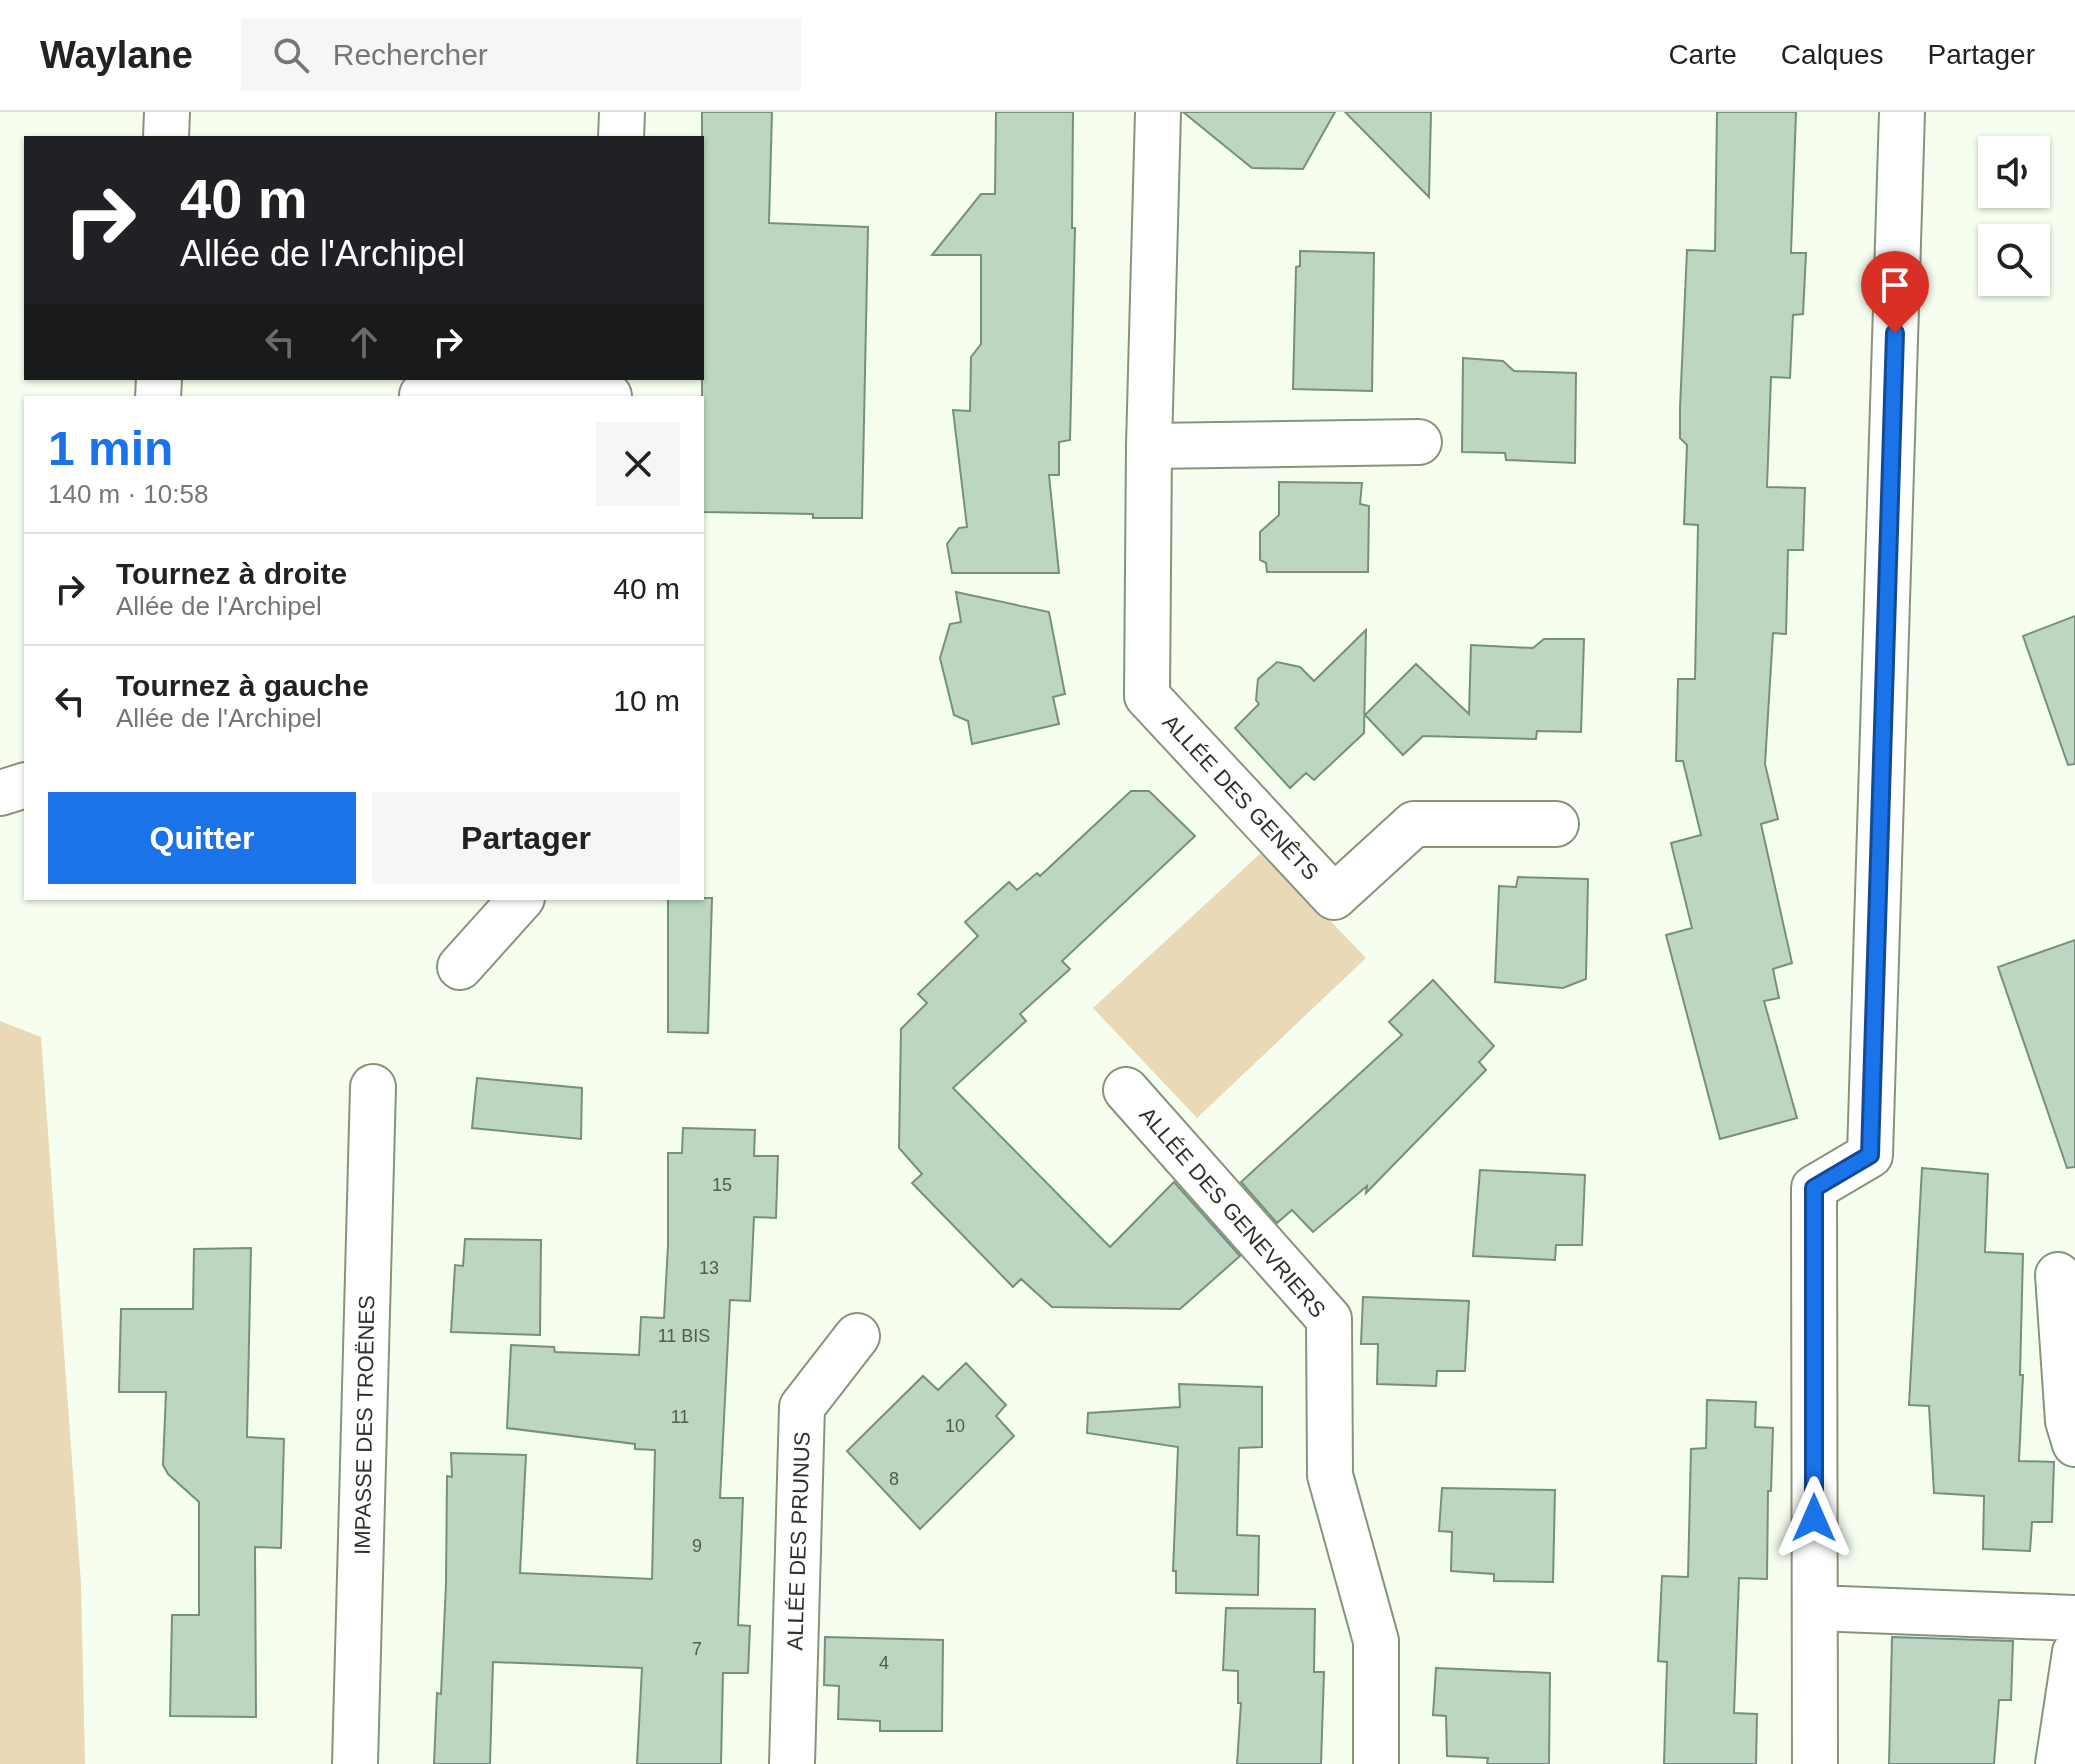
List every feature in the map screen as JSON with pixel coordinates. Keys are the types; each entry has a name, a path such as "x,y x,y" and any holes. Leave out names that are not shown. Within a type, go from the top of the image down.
{"street":[{"path":"166,136 167,112"},
{"path":"621,136 622,112"},
{"name":"ALLÉE DES GENÊTS","path":"1158,112 1149,446 1147,696 1334,897 1414,824 1556,824"},
{"path":"1815,1763 1814,1188 1870,1155 1902,112"},
{"path":"422,395 609,391"},
{"path":"1149,446 1419,442"},
{"path":"0,793 24,786"},
{"path":"460,967 520,900"},
{"name":"IMPASSE DES TROËNES","path":"355,1764 373,1087"},
{"name":"ALLÉE DES GENEVRIERS","path":"1126,1090 1329,1319 1330,1475 1376,1641 1376,1764"},
{"path":"2058,1275 2068,1421 2075,1444"},
{"name":"ALLÉE DES PRUNUS","path":"792,1764 802,1407 857,1336"},
{"path":"1815,1608 2075,1618"},
{"path":"2058,1764 2075,1652"}],"shaded area":[{"path":"1263,851 1366,958 1197,1118 1093,1008"},
{"path":"0,1021 41,1037 81,1583 85,1764 0,1764"}],"building":[{"path":"702,112 772,112 769,223 868,227 862,518 704,512"},
{"path":"996,112 1073,112 1072,228 1075,228 1070,440 1059,442 1059,475 1049,475 1059,573 952,573 947,544 959,528 967,527 953,410 970,411 971,357 981,344 981,255 932,255 981,194 995,194"},
{"path":"1183,112 1335,112 1303,169 1252,168"},
{"path":"1345,112 1431,112 1429,197"},
{"path":"1717,112 1796,112 1791,253 1806,253 1803,314 1793,315 1790,378 1771,377 1767,487 1805,488 1803,550 1788,550 1786,634 1773,633 1765,764 1778,819 1761,824 1792,963 1773,969 1779,998 1764,1001 1797,1118 1720,1139 1666,935 1692,928 1671,843 1701,835 1683,761 1676,761 1678,679 1695,679 1698,525 1684,524 1687,445 1680,438 1680,408 1687,250 1715,251"},
{"path":"1300,251 1374,253 1372,391 1293,389 1296,267 1300,266"},
{"path":"1463,358 1503,361 1514,371 1576,373 1575,463 1506,460 1505,453 1462,452"},
{"path":"1279,482 1362,483 1360,504 1369,506 1368,572 1267,572 1266,563 1260,560 1260,532 1279,515"},
{"path":"956,592 1049,612 1065,694 1053,697 1059,724 972,744 968,721 954,715 940,658 950,624 961,622"},
{"path":"2075,616 2075,764 2068,765 2023,636"},
{"path":"1366,630 1364,733 1314,780 1306,773 1290,788 1235,728 1259,704 1256,700 1258,679 1277,662 1300,667 1314,681"},
{"path":"1544,639 1584,639 1581,732 1537,731 1536,739 1423,736 1403,755 1365,715 1416,664 1469,714 1471,645 1533,648"},
{"path":"1131,791 1149,791 1195,836 1062,961 1070,969 1020,1014 1026,1021 953,1088 1110,1247 1174,1182 1240,1256 1180,1309 1052,1307 1021,1279 1013,1287 912,1183 922,1174 899,1148 901,1029 927,1003 918,994 978,936 965,922 1009,882 1017,890 1037,873 1040,876"},
{"path":"1518,877 1588,879 1586,979 1563,988 1495,982 1499,886 1516,887"},
{"path":"712,898 708,1033 668,1032 668,900"},
{"path":"2075,940 2075,1167 2067,1168 1998,967"},
{"path":"1433,980 1494,1046 1479,1062 1486,1070 1366,1193 1367,1186 1313,1232 1292,1210 1277,1223 1241,1182 1402,1035 1389,1022"},
{"path":"477,1078 582,1088 581,1139 472,1128"},
{"path":"683,1128 755,1130 754,1156 778,1156 776,1218 754,1217 750,1301 730,1300 720,1498 743,1498 738,1625 750,1626 748,1673 723,1673 721,1764 637,1764 642,1668 493,1662 490,1764 434,1764 437,1693 441,1694 447,1476 452,1477 451,1453 526,1455 520,1573 652,1579 655,1450 635,1449 635,1444 507,1428 511,1345 554,1347 555,1352 639,1355 641,1317 664,1318 668,1153 682,1153"},
{"path":"1922,1168 1988,1174 1985,1252 2023,1254 2019,1461 2054,1462 2052,1522 2032,1522 2030,1551 1983,1549 1984,1496 1934,1493 1929,1406 1909,1405"},
{"path":"1480,1170 1585,1175 1582,1245 1556,1245 1555,1260 1473,1256"},
{"path":"465,1239 541,1240 540,1335 451,1332 455,1265 463,1266"},
{"path":"251,1248 247,1437 284,1439 281,1548 255,1547 256,1717 170,1716 172,1615 199,1615 199,1502 168,1474 163,1465 166,1392 119,1392 121,1309 193,1309 194,1249"},
{"path":"1363,1297 1469,1301 1465,1371 1437,1371 1436,1386 1377,1384 1378,1344 1361,1344"},
{"path":"966,1363 1006,1405 996,1416 1014,1436 920,1529 847,1451 923,1376 938,1390"},
{"path":"1179,1384 1262,1387 1262,1447 1239,1448 1237,1535 1259,1536 1258,1595 1176,1593 1176,1571 1173,1571 1178,1447 1087,1433 1088,1413 1180,1407"},
{"path":"1707,1400 1756,1402 1755,1427 1773,1428 1771,1491 1768,1491 1767,1579 1739,1578 1734,1713 1757,1714 1756,1764 1664,1764 1667,1662 1658,1661 1662,1576 1688,1577 1691,1449 1706,1448"},
{"path":"1442,1488 1555,1490 1553,1582 1494,1581 1494,1574 1451,1571 1452,1532 1439,1531"},
{"path":"1226,1608 1315,1609 1314,1672 1324,1672 1321,1764 1237,1764 1241,1703 1238,1703 1238,1671 1223,1670"},
{"path":"825,1637 943,1640 942,1731 880,1731 880,1721 838,1719 839,1686 824,1685"},
{"path":"1892,1637 2013,1641 2011,1700 1999,1700 1994,1764 1889,1764"},
{"path":"1436,1668 1550,1673 1549,1764 1487,1764 1488,1758 1447,1756 1446,1716 1433,1715"}],"route":[{"path":"1814,1518 1814,1188 1870,1155 1895,333"}]}
